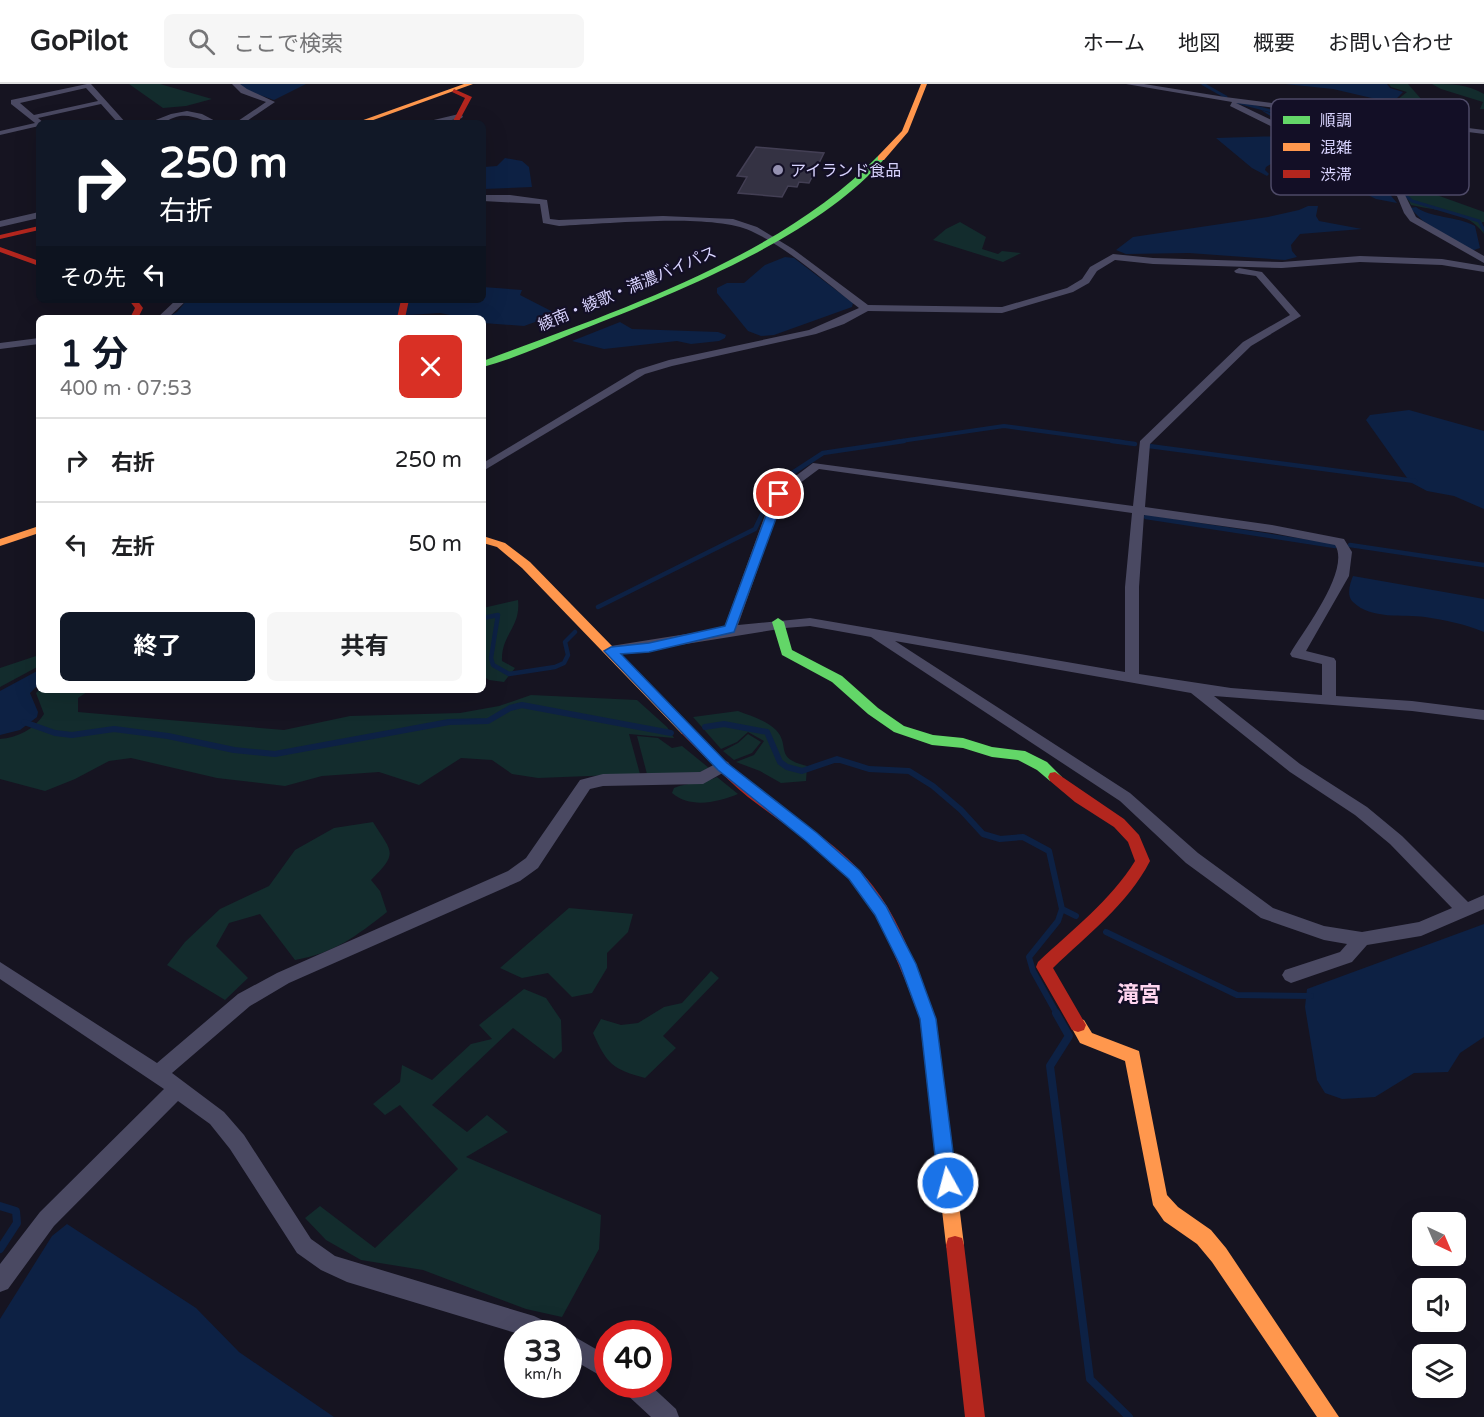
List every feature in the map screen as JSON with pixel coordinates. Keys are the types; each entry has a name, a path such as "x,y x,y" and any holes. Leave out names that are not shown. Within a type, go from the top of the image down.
{"main road":[{"path":"367,120 470,84"},
{"name":"綾南・綾歌・満濃バイパス","path":"486,351 654,286 768,237 817,201 867,159 898,119 906,105 912,84"},
{"name":"綾南・綾歌・満濃バイパス","path":"486,362 690,283 830,204 880,161 912,119 919,106 924,84"},
{"path":"454,91 469,97 457,119"},
{"path":"0,237 36,229"},
{"path":"0,249 36,263"},
{"path":"0,530 36,517"},
{"path":"0,543 36,530"},
{"path":"486,541 501,545 526,565 723,766 812,837 855,875 881,911 908,964 928,1019 975,1417"},
{"path":"778,622 786,652 837,679 873,711 899,729 932,740 963,743 992,752 1020,755 1050,772 1080,798 1119,823 1134,839 1143,861 1137,875 1070,943 1051,957 1044,967 1086,1038 1097,1045 1120,1048 1133,1056 1159,1199 1171,1214 1204,1237 1219,1255 1329,1417"}],"street":[{"path":"236,84 244,92 271,102 244,120"},
{"path":"1130,84 1271,105"},
{"path":"36,120 11,103 88,86 116,120"},
{"path":"1225,99 1271,122"},
{"path":"40,120 102,102"},
{"path":"160,120 190,112 208,120"},
{"path":"0,133 36,121"},
{"path":"1469,130 1484,132"},
{"path":"1401,195 1413,219 1484,260"},
{"path":"486,198 544,202 546,220 559,223 663,219 730,221 754,229 768,237 866,308"},
{"path":"0,224 36,216"},
{"path":"486,466 641,372 679,359 792,339 845,322 866,308 1002,310 1070,290 1086,281 1094,269 1113,257 1282,265 1360,259 1443,262 1484,269"},
{"path":"1132,678 1132,587 1140,511 1143,447 1146,440 1247,344 1296,316 1259,274 1168,261"},
{"path":"165,315 179,303"},
{"path":"0,346 36,341"},
{"path":"730,629 779,494 817,465 1340,542 1346,552 1343,576 1297,654 1329,661 1329,700"},
{"path":"611,651 649,648 730,629 778,622 810,621 1195,689 1256,697 1440,708 1484,715"},
{"path":"869,632 1088,771 1125,797 1192,858 1267,913 1324,933 1362,939 1421,929 1484,902"},
{"path":"1195,689 1295,768 1361,811 1396,840 1464,909"},
{"path":"158,1074 244,1000 283,978 514,876 532,863 585,784 603,780 703,778 723,766"},
{"path":"1291,975 1346,957 1362,939"},
{"path":"0,970 158,1074 217,1118 237,1142 304,1246 328,1263 347,1271 511,1320"},
{"path":"0,1281 47,1218 177,1089"},
{"path":"647,1398 668,1417"}],"green space":[{"path":"129,84 160,84 212,99 186,106 163,108"},
{"path":"1389,84 1408,84 1421,99 1398,99 1407,92 1391,87"},
{"path":"1432,84 1472,88 1484,94 1484,109 1480,109 1483,102"},
{"path":"1437,195 1484,212 1484,222 1482,222 1484,234 1478,226 1461,216 1411,205 1404,196"},
{"path":"960,222 986,237 982,249 998,254 1002,251 1021,253 1003,262 933,240 946,229"},
{"path":"518,600 517,618 505,644 502,661 515,668 504,682 486,678 486,607"},
{"path":"36,656 36,668 0,687 0,668"},
{"path":"36,693 86,693 78,698 78,712 284,730 350,716 460,713 499,706 531,695 637,700 667,727 674,738 629,734 640,774 538,778 512,774 492,760 461,758 419,785 379,772 322,776 285,786 217,778 131,758 109,761 75,779 45,791 0,779 0,739 25,732 44,714"},
{"path":"738,711 763,721 776,730 786,755 797,763 807,766 806,781 781,783 760,771 736,762 754,755 764,741 748,732 737,742 721,749 693,717"},
{"path":"748,734 761,742 752,753 734,760 723,751 738,743"},
{"path":"637,736 658,738 672,748 682,746 709,768 698,773 647,774"},
{"path":"717,777 738,794 713,801 696,802 679,798 672,793 674,788 679,786"},
{"path":"373,822 390,852 386,863 371,880 380,891 387,912 355,936 322,953 295,960 260,914 229,923 216,946 248,978 225,1000 167,965 185,942 220,909 269,886 295,850 334,828"},
{"path":"569,908 633,914 628,932 607,953 607,968 592,993 572,997 548,973 522,978 500,968"},
{"path":"711,971 719,978 663,1036 676,1048 645,1078 625,1072 612,1064 602,1052 593,1033 601,1019 621,1025 638,1023 664,1007 682,1003"},
{"path":"524,989 546,998 561,1020 562,1051 554,1059 513,1028 432,1105 467,1132 487,1115 508,1132 466,1157 601,1215 599,1249 562,1317 526,1309 423,1270 361,1260 326,1240 305,1218 320,1206 375,1248 458,1169 400,1105 385,1115 373,1104 400,1082 402,1065 432,1080 471,1044 492,1039 479,1025"}],"water":[{"path":"239,84 306,84 274,100 248,91"},
{"path":"1285,84 1387,84 1390,88 1403,92 1397,98 1376,99 1333,89"},
{"path":"1271,136 1271,164 1265,170 1269,174 1267,176 1252,168 1216,138"},
{"path":"505,158 522,161 529,167 532,187 486,189 486,167 497,166"},
{"path":"1368,195 1390,195 1397,203"},
{"path":"1308,206 1318,206 1316,216 1319,221 1362,229 1300,234 1291,245 1297,257 1285,260 1189,253 1126,254 1116,250 1133,237 1268,217"},
{"path":"1416,207 1422,211 1475,226 1480,248 1471,251 1423,221 1410,208"},
{"path":"785,257 794,258 853,303 852,307 774,335 761,336 748,331 717,293 717,288 727,283 744,283 765,265"},
{"path":"486,287 522,290 520,295 557,314 524,326 486,323 486,315 440,313 172,315 184,303 486,303"},
{"path":"620,322 632,329 718,332 726,335 719,341 691,344 677,341 604,349 572,341"},
{"path":"1409,410 1484,431 1484,509 1454,496 1427,491 1410,482 1366,420 1370,415"},
{"path":"1353,576 1484,599 1484,632 1440,619 1369,612 1360,608 1351,599 1349,589"},
{"path":"36,672 36,687 30,693 38,712 37,717 20,730 0,735 0,691"},
{"path":"1484,924 1484,1037 1460,1053 1448,1072 1414,1073 1375,1097 1342,1099 1325,1093 1317,1080 1305,1007 1307,989"},
{"path":"67,1224 196,1308 239,1352 334,1417 0,1417 0,1319 52,1236"}],"building":[{"name":"アイランド食品","path":"756,147 824,153 809,183 799,182 797,187 788,186 782,197 738,193 747,177 737,176"}],"waterway":[{"path":"1203,84 1226,97"},
{"path":"1237,102 1271,111"},
{"path":"1405,195 1412,201 1479,221 1484,230"},
{"path":"894,442 1004,426 1123,442"},
{"path":"598,607 755,529 777,483 823,453 904,441"},
{"path":"1112,441 1135,444"},
{"path":"1149,446 1415,481"},
{"path":"1146,517 1335,546"},
{"path":"1350,545 1484,565"},
{"path":"486,617 498,615 491,658 493,665 509,674 555,667 564,663 568,655 565,642 575,632"},
{"path":"24,722 55,733 72,735 114,729 168,736 234,750 275,754 449,722 488,721 510,708 522,705 671,733"},
{"path":"705,727 724,724 767,732 780,762 787,767 802,771 837,759 869,769 909,771 933,786 961,810 983,834 1000,839 1023,837 1049,851 1062,909"},
{"path":"1057,1014 1033,971 1029,957 1058,921 1062,909"},
{"path":"1062,909 1076,916"},
{"path":"1106,932 1237,995 1311,996"},
{"path":"1056,1013 1069,1036 1050,1066 1090,1379 1129,1417"},
{"path":"0,1206 16,1211 17,1223 0,1249"}],"traffic: fast":[{"path":"486,363 628,308 734,260 768,242 828,204 856,183 881,158"},
{"path":"778,622 786,652 837,679 873,711 899,729 932,740 963,743 992,752 1020,755 1042,766 1055,777"}],"traffic: slow":[{"path":"367,120 470,84"},
{"path":"881,158 905,132 924,84"},
{"path":"0,543 36,530"},
{"path":"486,540 501,545 526,565 687,731"},
{"path":"913,979 928,1019 955,1245"},
{"path":"1078,1025 1086,1038 1133,1056 1159,1199 1171,1214 1204,1237 1219,1255 1329,1417"}],"traffic: jam":[{"path":"454,91 469,97 457,120"},
{"path":"0,237 36,229"},
{"path":"0,249 36,263"},
{"path":"135,303 139,308 136,315"},
{"path":"402,315 404,303"},
{"path":"687,731 745,787 814,838 855,875 875,899 888,921 913,979"},
{"path":"1055,777 1080,798 1119,823 1134,839 1143,861 1130,882 1111,903 1044,967 1078,1025"},
{"path":"955,1245 975,1417"}],"place":[{"name":"アイランド食品","path":"778,170"}],"district":[{"name":"滝宮","path":"1139,994"}],"route":[{"path":"779,494 730,629 649,648 611,651 723,766 812,837 855,875 881,911 908,964 928,1019 948,1183"}]}
